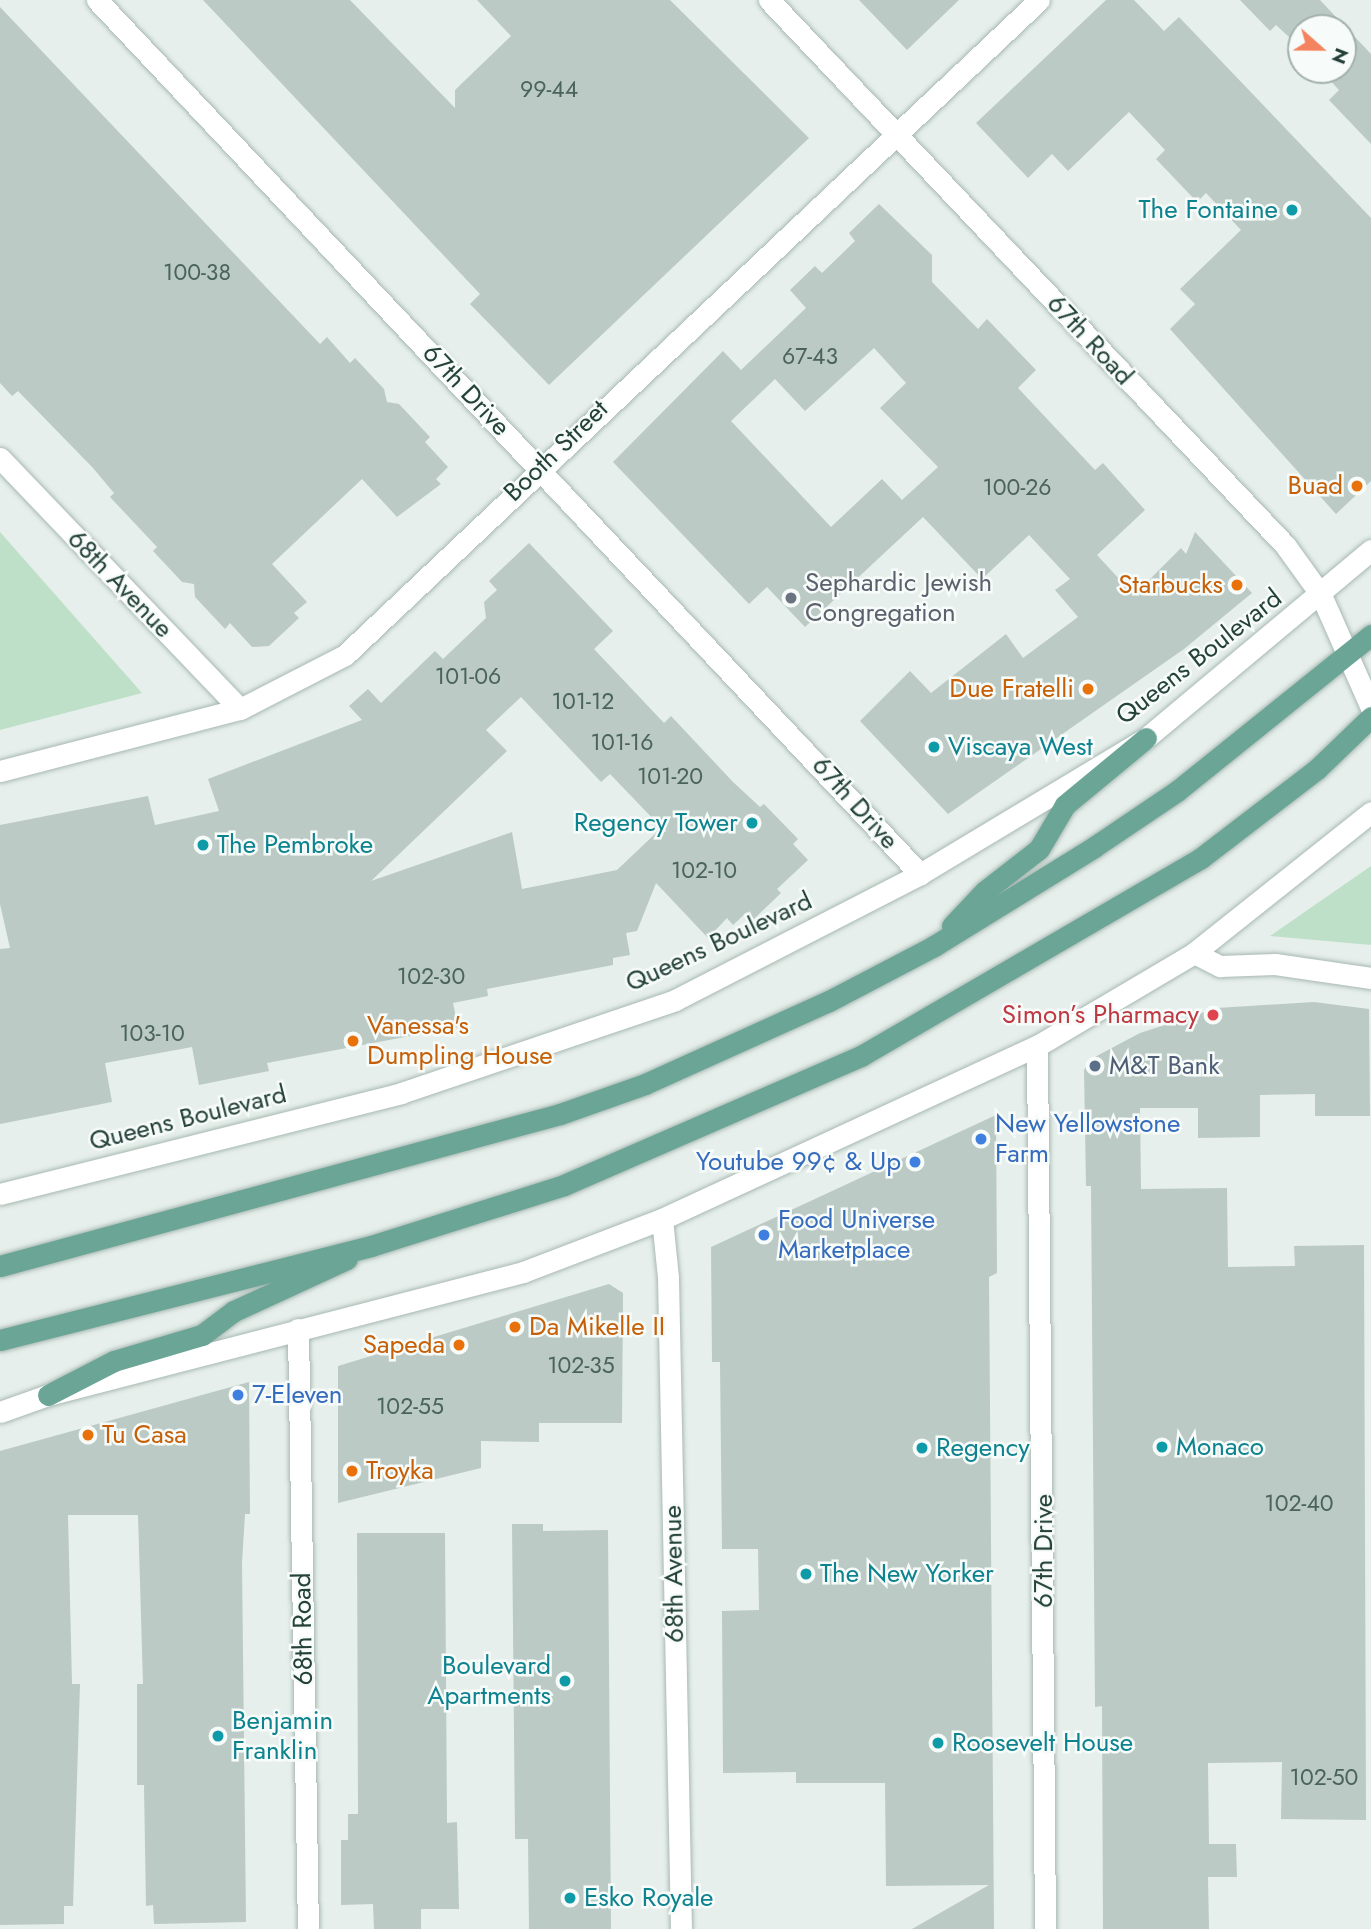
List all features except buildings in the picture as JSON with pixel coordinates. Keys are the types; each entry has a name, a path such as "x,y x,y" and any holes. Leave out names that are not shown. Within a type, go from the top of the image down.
{"main road":[{"path":"0,1266 583,1106 805,1012 934,946 1177,791 1349,656 1371,635"},
{"path":"0,1340 371,1246 591,1175 861,1056 1201,858 1317,769 1371,717"},
{"path":"934,946 985,891 1038,849 1065,805 1146,738"},
{"path":"48,1395 114,1361 202,1335 234,1311 313,1279 371,1246"}],"street":[{"name":"67th Drive","path":"97,0 920,874"},
{"name":"67th Road","path":"769,0 1285,545 1321,595 1371,708"},
{"name":"Booth Street","path":"0,771 240,709 345,655 539,467 894,132 1039,0"},
{"name":"68th Avenue","path":"0,458 240,709"},
{"name":"Queens Boulevard","path":"0,1194 401,1093 675,1000 920,874 1146,738 1371,551"},
{"path":"0,1412 48,1395 523,1272 662,1219 1037,1046 1194,953 1371,812"},
{"path":"1194,953 1220,966 1275,964 1371,978"},
{"name":"67th Drive","path":"1037,1046 1045,1929"},
{"name":"68th Avenue","path":"662,1219 668,1277 681,1929"},
{"name":"68th Road","path":"298,1329 308,1929"}],"green space":[{"path":"0,532 142,693 0,730"},
{"path":"1371,866 1371,945 1270,936"}],"place":[{"name":"The Fontaine","path":"1292,210"},
{"name":"Buad","path":"1357,486"},
{"name":"Starbucks","path":"1237,585"},
{"name":"Sephardic Jewish Congregation","path":"791,598"},
{"name":"Due Fratelli","path":"1088,689"},
{"name":"Viscaya West","path":"934,747"},
{"name":"Regency Tower","path":"752,823"},
{"name":"The Pembroke","path":"203,845"},
{"name":"Simon’s Pharmacy","path":"1213,1015"},
{"name":"Vanessa's Dumpling House","path":"353,1041"},
{"name":"M&T Bank","path":"1095,1066"},
{"name":"New Yellowstone Farm","path":"981,1139"},
{"name":"Youtube 99¢ & Up","path":"915,1162"},
{"name":"Food Universe Marketplace","path":"764,1235"},
{"name":"Da Mikelle II","path":"515,1327"},
{"name":"Sapeda","path":"459,1345"},
{"name":"7-Eleven","path":"238,1395"},
{"name":"Tu Casa","path":"88,1435"},
{"name":"Monaco","path":"1162,1447"},
{"name":"Regency","path":"922,1448"},
{"name":"Troyka","path":"352,1471"},
{"name":"The New Yorker","path":"806,1574"},
{"name":"Boulevard Apartments","path":"565,1681"},
{"name":"Benjamin Franklin","path":"218,1736"},
{"name":"Roosevelt House","path":"938,1743"},
{"name":"Esko Royale","path":"570,1898"}]}
